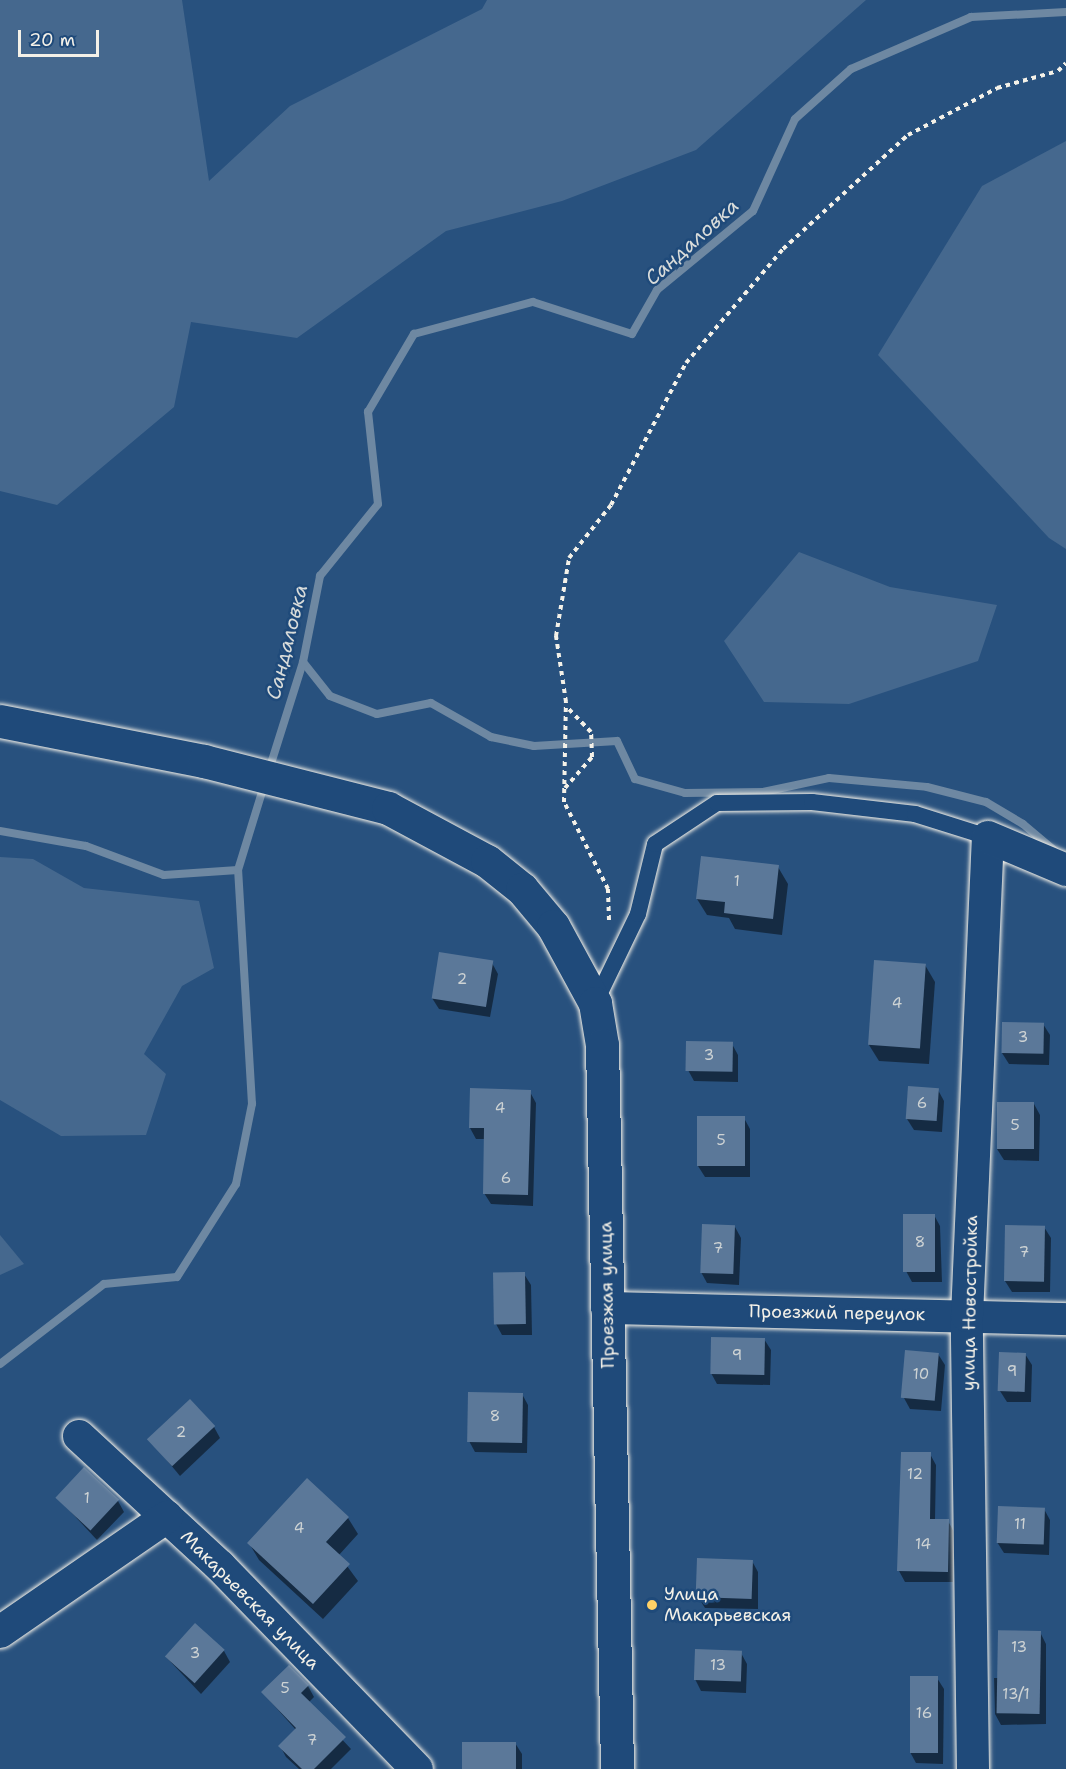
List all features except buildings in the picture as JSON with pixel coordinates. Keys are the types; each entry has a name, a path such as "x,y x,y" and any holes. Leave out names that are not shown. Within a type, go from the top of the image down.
{"street":[{"name":"Проезжая улица","path":"0,722 204,761 347,795 388,808 487,861 522,889 553,926 595,1003 602,1045 617,1769"},
{"path":"988,837 1066,870"},
{"name":"улица Новостройка","path":"973,1769 967,1316 988,837"},
{"name":"Проезжий переулок","path":"607,1308 1066,1319"},
{"name":"Макарьевская улица","path":"79,1436 220,1566 417,1769"},
{"path":"0,1632 167,1516"}],"lane":[{"path":"595,1003 638,914 655,844 717,803 812,802 915,814 988,837"}],"path":[{"path":"609,930 608,890 564,802 567,707 555,636 569,558 611,505 686,363 783,249 908,135 997,88 1058,71 1066,63"},
{"path":"565,789 592,757 591,732 567,707"}],"shaded area":[{"path":"0,0 182,0 209,181 290,106 482,9 487,0 866,0 696,150 562,201 446,231 297,338 191,322 174,407 57,505 0,491"},
{"path":"1066,141 1066,549 1049,538 878,355 982,186"},
{"path":"799,552 890,587 997,605 978,661 849,704 764,702 724,641"},
{"path":"0,857 33,859 84,888 199,901 214,968 182,986 144,1054 166,1074 146,1135 61,1136 0,1100"},
{"path":"0,1235 24,1264 0,1275"}],"waterway":[{"name":"Сандаловка","path":"269,770 303,662 320,576 378,504 368,412 414,334 533,302 632,334 657,290 753,211 795,119 851,69 971,17 1066,12"},
{"path":"303,662 330,696 377,714 431,703 491,737 534,746 617,741 635,779 685,793 763,792 829,778 927,787 986,802 1023,824 1055,851"},
{"name":"Сандаловка","path":"0,1364 104,1284 177,1277 236,1184 252,1104 238,870 265,782"},
{"path":"0,831 86,846 164,875 238,870"}],"place":[{"name":"Улица Макарьевская","path":"652,1605"}]}
